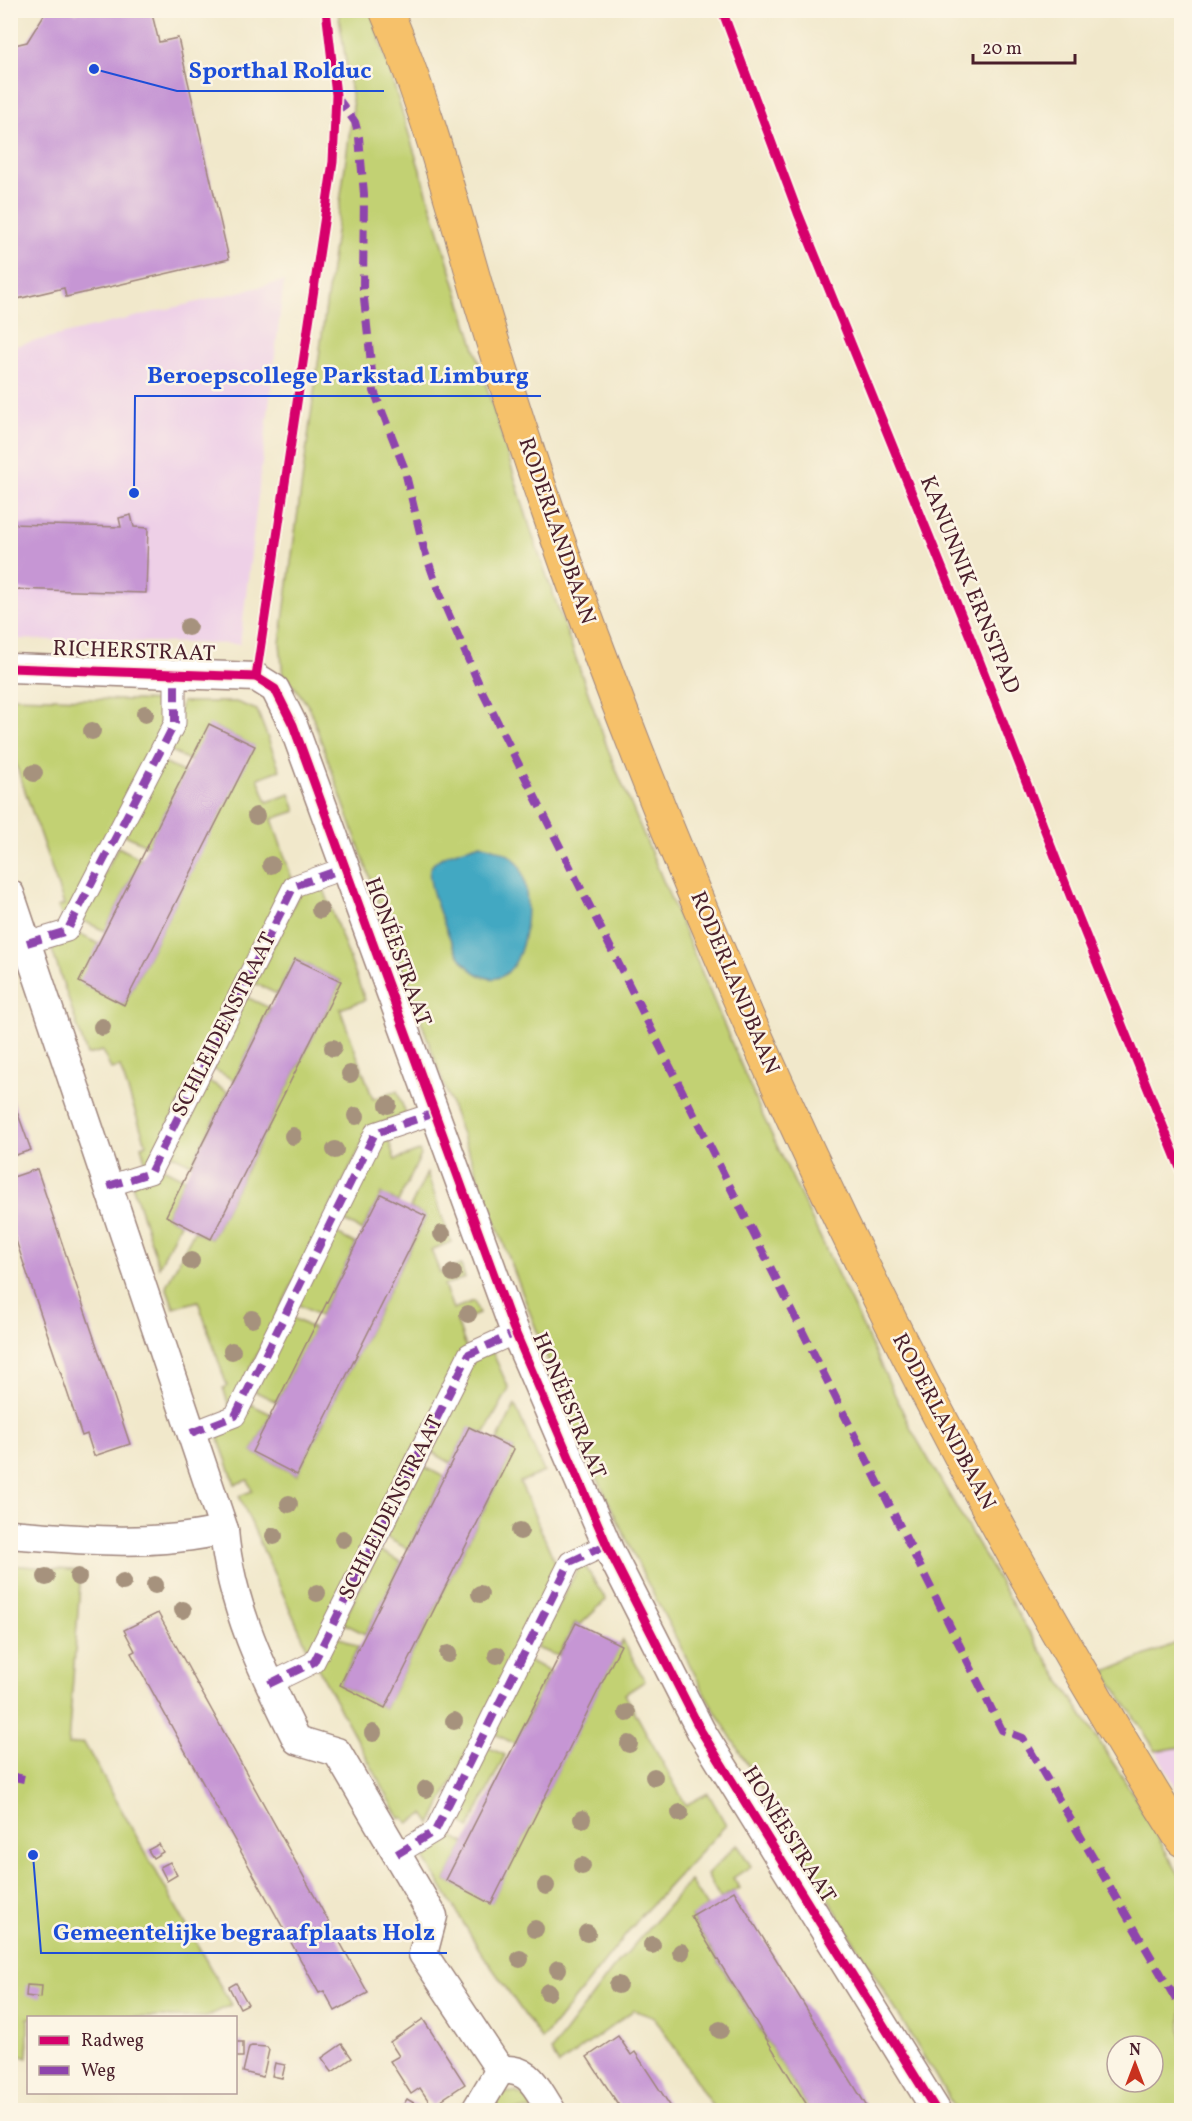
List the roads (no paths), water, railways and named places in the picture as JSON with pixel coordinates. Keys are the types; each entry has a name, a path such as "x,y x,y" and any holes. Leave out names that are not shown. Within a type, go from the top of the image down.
{"main road":[{"name":"RODERLANDBAAN","path":"386,10 412,72 543,499 592,635 753,1030 830,1202 909,1360 1055,1632 1182,1840"},
{"name":"RODERLANDBAAN","path":"405,10 412,72"}],"street":[{"name":"RICHERSTRAAT","path":"10,668 175,672 256,677"},
{"path":"27,943 68,931 175,723 175,672"},
{"name":"HONÉESTRAAT","path":"256,677 275,689 284,703 515,1333 606,1545 701,1731 936,2110"},
{"name":"SCHLEIDENSTRAAT","path":"108,1186 150,1173 294,886 345,868"},
{"path":"10,894 224,1530 226,1557 257,1660 297,1740 337,1752 433,1916 423,1954 500,2070"},
{"path":"191,1433 235,1416 375,1133 435,1113"},
{"name":"SCHLEIDENSTRAAT","path":"269,1684 314,1662 469,1354 515,1333"},
{"path":"10,1534 75,1540 150,1541 188,1539 224,1530"},
{"path":"397,1854 435,1831 570,1562 606,1545"},
{"path":"500,2070 515,2069 530,2078 551,2110"},
{"path":"476,2110 500,2070"}],"water":[{"path":"481,844 514,859 522,873 526,888 526,926 522,944 508,972 497,978 486,978 476,973 460,957 439,911 431,884 431,867 440,858"}],"place":[{"name":"Sporthal Rolduc","path":"94,69"},
{"name":"Beroepscollege Parkstad Limburg","path":"134,493"},
{"name":"Gemeentelijke begraafplaats Holz","path":"33,1855"}]}
